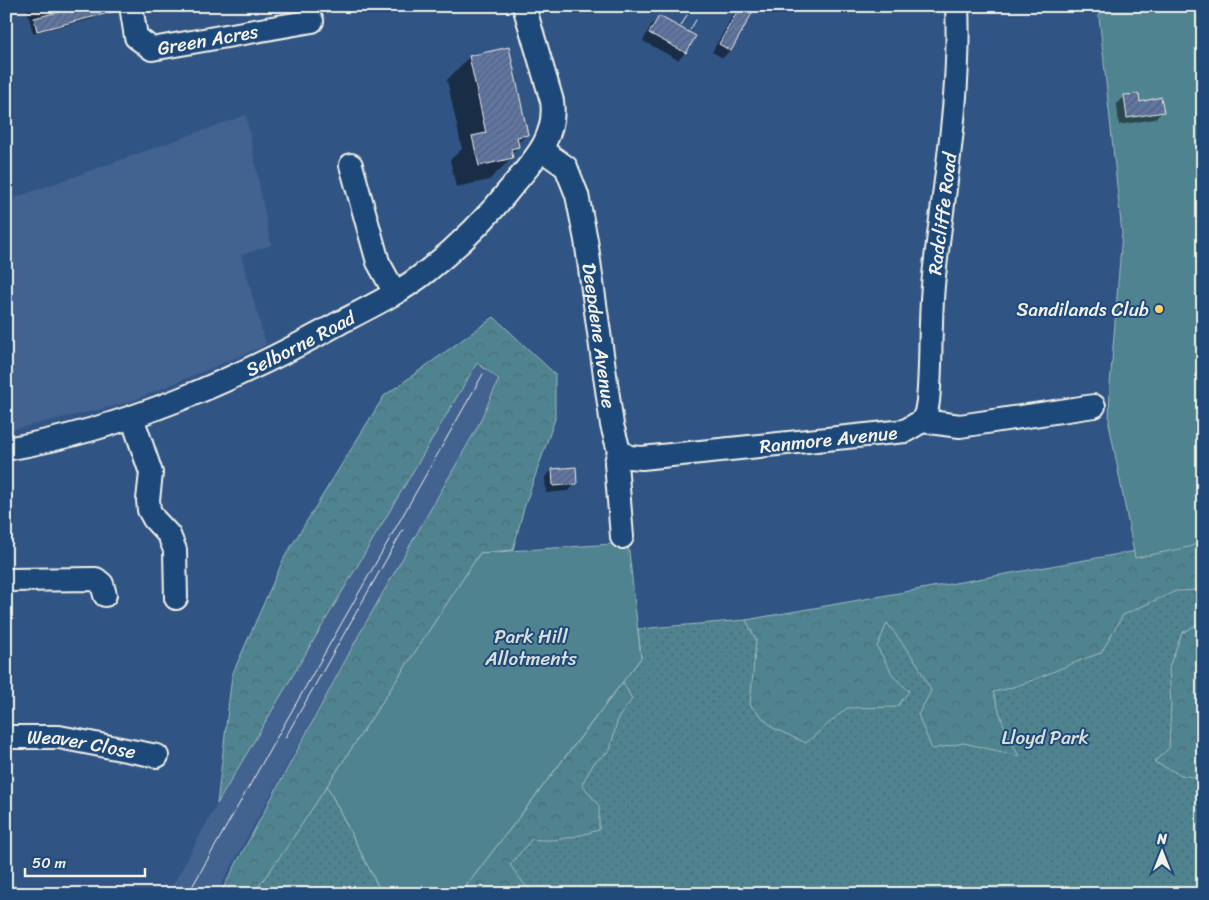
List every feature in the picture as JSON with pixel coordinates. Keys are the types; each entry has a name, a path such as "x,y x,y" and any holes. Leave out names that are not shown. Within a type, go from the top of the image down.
{"street":[{"name":"Green Acres","path":"130,6 136,37 152,49 312,20"},
{"name":"Selborne Road","path":"6,449 80,433 182,400 262,365 395,292 425,273 485,220 542,150 554,117 552,101 524,6"},
{"name":"Radcliffe Road","path":"922,421 926,413 928,401 934,278 955,115 958,43 957,6"},
{"name":"Deepdene Avenue","path":"542,150 566,167 577,196 586,240 612,425 620,452 616,463 622,537"},
{"path":"351,165 375,256 395,292"},
{"name":"Ranmore Avenue","path":"620,452 629,457 642,458 905,431 922,421 960,426 1094,406"},
{"path":"132,417 151,473 148,500 149,510 154,520 169,536 175,550 176,598"},
{"path":"6,580 96,580 102,584 105,595"},
{"name":"Weaver Close","path":"6,737 59,737 157,756"}],"shaded area":[{"path":"246,115 271,245 241,255 266,345 127,403 6,431 6,201"},
{"path":"477,362 499,379 477,428 360,633 216,894 168,894 217,804"}],"green space":[{"name":"Sandilands Club","path":"1098,6 1203,6 1203,541 1189,547 1135,558 1109,423 1110,386 1122,233"},
{"path":"494,317 555,374 555,419 524,508 513,550 480,553 287,847 253,894 220,894 360,633 477,428 499,379 477,363 217,804 232,675 284,558 384,396"},
{"path":"1203,535 1203,590 1176,591 1123,615 1101,653 1021,684 993,692 1006,732 1019,756 964,743 932,749 918,715 931,691 917,663 887,623 877,647 894,677 909,691 897,707 847,708 806,743 773,728 750,705 756,640 746,620 1187,542"},
{"name":"Lloyd Park","path":"1203,541 1203,894 460,894 641,658 638,629 746,620 807,626"},
{"name":"Park Hill Allotments","path":"628,543 641,658 460,894 382,894 327,786 480,553"},
{"path":"1203,621 1203,779 1181,775 1154,762 1169,748 1171,705 1169,667 1182,633"},
{"path":"623,682 632,699 618,718 610,750 594,763 582,784 599,806 599,830 574,837 549,840 532,839 510,865 524,884 535,894 460,894"},
{"path":"327,786 382,894 253,894"}],"building":[{"path":"83,6 115,6 116,11 37,31 34,18"},
{"path":"740,6 756,6 731,51 719,44"},
{"path":"659,16 696,36 686,53 649,33"},
{"path":"509,47 528,135 517,137 519,147 511,149 513,158 479,166 472,136 486,133 469,56"},
{"path":"1139,94 1140,102 1161,97 1164,112 1127,118 1124,95"},
{"path":"576,467 577,484 553,486 552,469"}],"tram line":[{"path":"681,26 687,15"},
{"path":"690,30 696,20"},
{"path":"188,894 483,374"},
{"path":"285,738 403,530"}],"place":[{"name":"Sandilands Club","path":"1159,309"}]}
